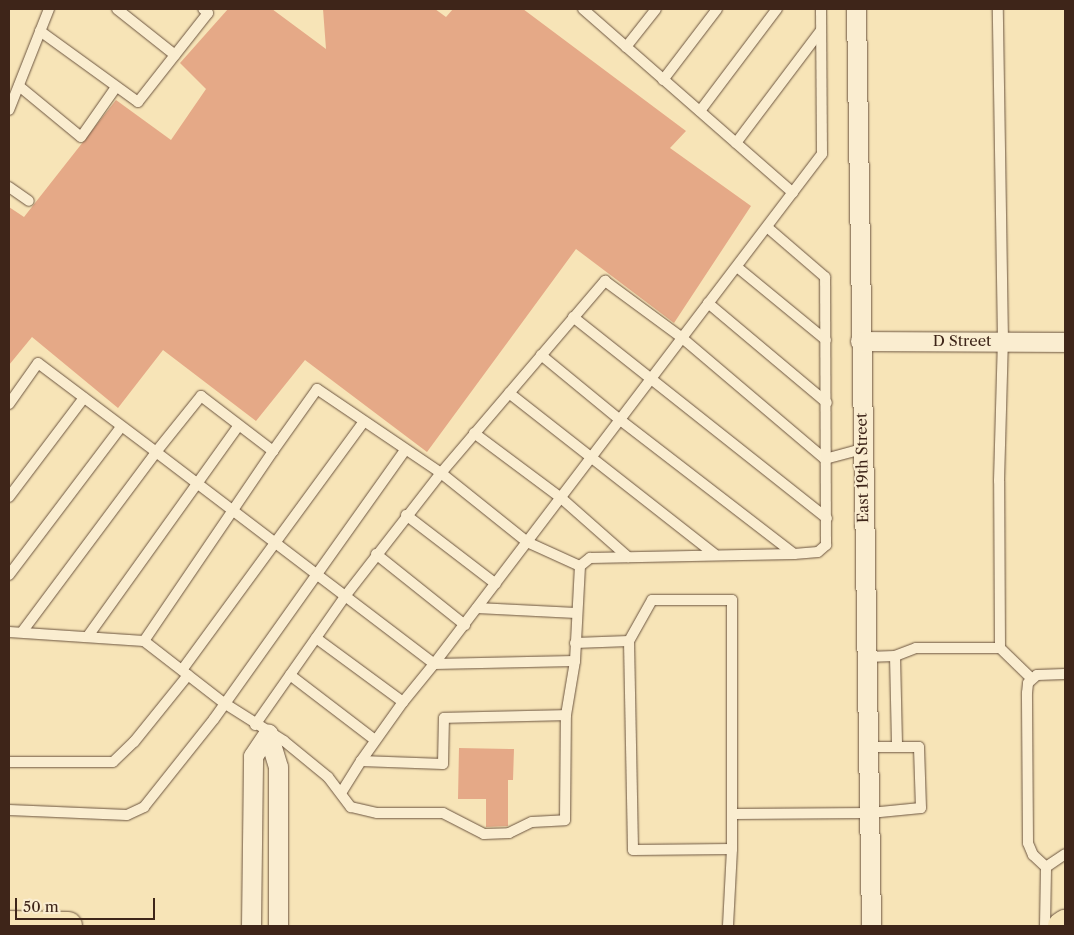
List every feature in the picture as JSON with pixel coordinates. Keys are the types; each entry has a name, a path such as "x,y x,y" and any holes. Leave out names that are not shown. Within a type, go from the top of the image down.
{"main road":[{"path":"9,925 68,926"}],"street":[{"name":"East 19th Street","path":"856,9 871,926"},
{"name":"D Street","path":"860,341 1065,342"},
{"path":"251,926 253,756 262,729"},
{"path":"262,729 278,767 278,926"}],"lane":[{"path":"9,110 49,9"},
{"path":"116,9 175,55"},
{"path":"40,31 138,102 208,13 203,9"},
{"path":"626,47 656,9"},
{"path":"663,80 717,9"},
{"path":"700,111 777,9"},
{"path":"341,793 360,760 403,702 496,584 618,419 768,228 822,154 821,9"},
{"path":"998,9 1003,342 998,481 1000,648"},
{"path":"589,11 626,47 793,193"},
{"path":"736,144 821,30"},
{"path":"19,86 81,137 116,87"},
{"path":"9,186 29,202"},
{"path":"9,632 144,641 224,703 299,753 328,777 351,807 377,813 443,813 484,834 508,832 532,822 565,820 566,715 575,661 576,613 580,566 590,558 714,554 794,554 818,552 826,545 825,459 827,403 825,277 768,228"},
{"path":"737,267 826,340"},
{"path":"262,729 290,675 376,554 441,473 605,281 681,337 825,459"},
{"path":"708,303 827,403"},
{"path":"573,317 826,518"},
{"path":"541,355 618,419 794,554"},
{"path":"9,404 38,363 346,595 434,664 575,661"},
{"path":"144,641 232,509 318,389 441,473 527,542 580,566"},
{"path":"509,393 714,554"},
{"path":"22,632 156,452 201,396 273,451"},
{"path":"9,497 84,398"},
{"path":"9,762 113,762 134,742 364,421"},
{"path":"88,636 196,482 239,425"},
{"path":"9,575 121,427"},
{"path":"474,434 560,498 628,557"},
{"path":"825,459 862,449"},
{"path":"9,810 127,815 136,812 156,793 224,703 318,575 405,450"},
{"path":"406,515 496,584"},
{"path":"376,554 465,624"},
{"path":"728,926 732,849 732,600 652,600 629,641 633,850 732,849"},
{"path":"477,608 576,613"},
{"path":"316,638 403,702"},
{"path":"575,643 629,641"},
{"path":"866,657 894,656 916,648 1000,648 1031,678"},
{"path":"894,656 897,747"},
{"path":"1031,678 1065,674"},
{"path":"290,675 375,740"},
{"path":"1031,678 1027,693 1028,843 1032,855 1046,867"},
{"path":"360,760 443,764 444,718 566,715"},
{"path":"732,814 870,813 921,808 919,747 868,747"},
{"path":"1046,867 1065,854"},
{"path":"1045,926 1046,867"}],"building":[{"path":"228,9 272,9 326,49 323,9 435,9 446,17 453,9 523,9 686,131 670,148 751,206 674,323 576,249 427,452 305,360 256,421 163,350 118,408 32,337 9,365 9,207 24,217 116,100 171,140 206,89 180,63"},
{"path":"459,748 514,749 513,780 508,780 508,826 486,827 486,799 458,799"}]}
